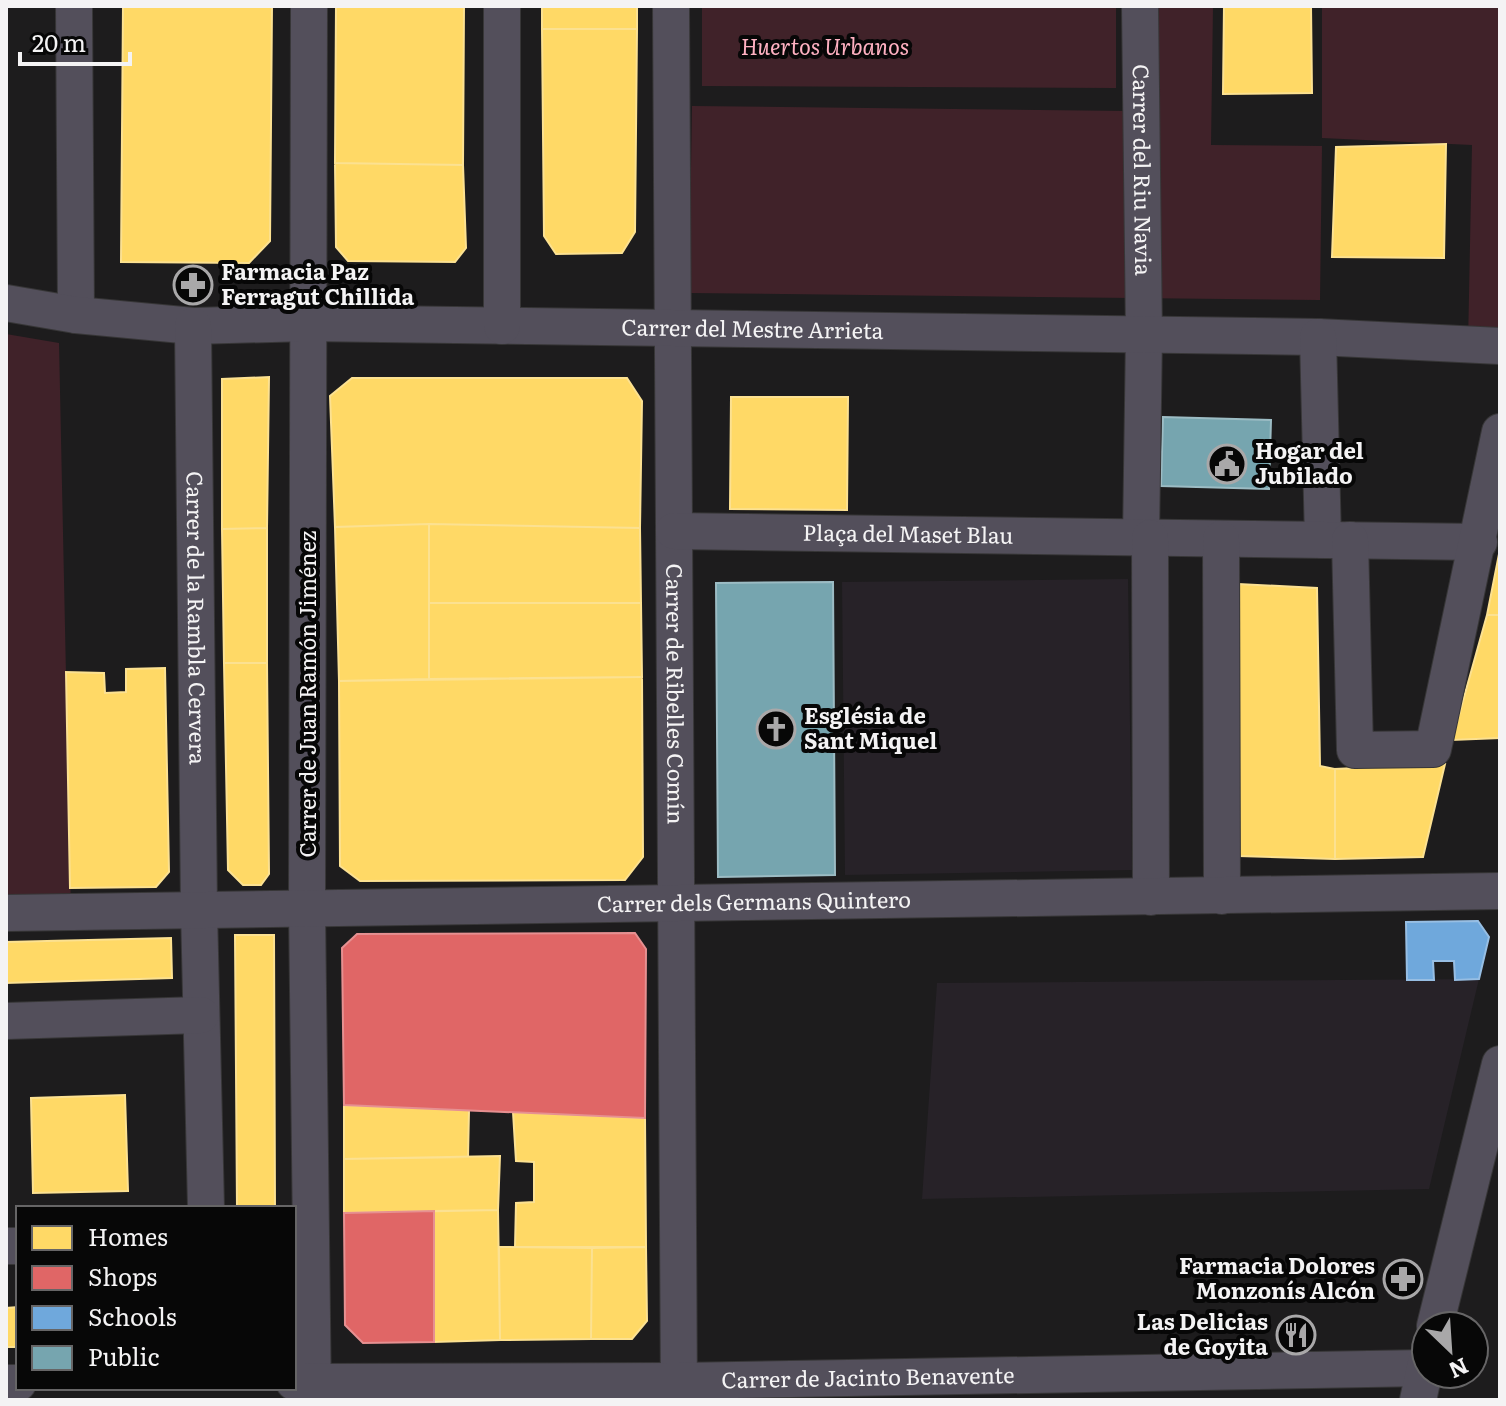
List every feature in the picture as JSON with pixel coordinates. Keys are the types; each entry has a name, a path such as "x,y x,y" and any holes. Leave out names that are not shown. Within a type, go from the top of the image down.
{"street":[{"path":"74,6 76,315"},
{"name":"Carrer de Juan Ramón Jiménez","path":"307,1388 309,6"},
{"path":"502,6 502,326"},
{"name":"Carrer de Ribelles Comín","path":"671,6 679,1390"},
{"name":"Carrer del Riu Navia","path":"1140,6 1144,335"},
{"name":"Carrer del Mestre Arrieta","path":"6,303 76,315 193,326 308,323 1318,337 1500,346"},
{"name":"Carrer de la Rambla Cervera","path":"193,326 199,910 206,1206"},
{"path":"1144,335 1151,897"},
{"path":"1318,337 1355,750 1433,749 1500,432"},
{"name":"Plaça del Maset Blau","path":"674,531 1479,542"},
{"path":"1221,539 1222,896"},
{"name":"Carrer dels Germans Quintero","path":"6,913 1500,891"},
{"path":"6,1021 201,1015"},
{"path":"1439,1310 1500,1064"},
{"name":"Carrer de Jacinto Benavente","path":"307,1388 679,1390 1410,1367"}],"shaded area":[{"path":"1128,579 1132,870 845,875 842,582"},
{"path":"1479,979 1429,1189 922,1199 937,983"}],"green space":[{"name":"Huertos Urbanos","path":"702,6 1116,6 1116,88 702,86"},
{"path":"1129,6 1213,6 1211,145 1322,146 1320,300 689,293 692,106 1127,111"},
{"path":"1322,6 1500,6 1500,346 1468,345 1472,145 1322,138"},
{"path":"6,334 59,343 71,912 6,913"}],"building: Homes":[{"path":"123,6 272,6 270,241 249,263 121,262"},
{"path":"336,6 464,6 463,165 335,163"},
{"path":"542,6 637,6 637,29 542,29"},
{"path":"1224,6 1311,6 1312,93 1223,94"},
{"path":"542,29 637,29 635,232 622,253 556,254 544,236"},
{"path":"1446,144 1444,258 1332,257 1336,147"},
{"path":"335,163 463,165 466,248 455,262 348,261 336,247"},
{"path":"269,377 267,528 222,529 222,379"},
{"path":"352,378 627,378 642,401 640,528 429,524 335,527 330,396"},
{"path":"731,397 848,397 847,510 730,509"},
{"path":"429,524 429,679 339,681 335,527"},
{"path":"429,524 640,528 641,603 429,603"},
{"path":"267,528 267,663 224,663 222,529"},
{"path":"1500,549 1500,615 1487,615"},
{"path":"1238,584 1317,588 1320,766 1335,769 1335,859 1239,856"},
{"path":"429,603 641,603 642,677 429,679"},
{"path":"1487,615 1500,615 1500,738 1452,740"},
{"path":"224,663 267,663 269,874 261,885 243,885 228,870"},
{"path":"165,668 169,872 156,887 70,888 66,672 104,673 105,693 126,692 126,669"},
{"path":"642,677 643,857 625,880 360,881 340,866 339,681"},
{"path":"1445,764 1423,857 1335,859 1335,769"},
{"path":"235,935 274,935 275,1206 237,1206"},
{"path":"171,938 172,978 6,983 6,942"},
{"path":"125,1095 128,1191 33,1193 31,1098"},
{"path":"344,1105 469,1110 468,1157 344,1159"},
{"path":"513,1112 645,1118 646,1247 515,1247 516,1203 534,1202 534,1162 516,1161"},
{"path":"500,1156 498,1210 344,1213 344,1159"},
{"path":"498,1210 500,1340 434,1342 434,1211"},
{"path":"499,1247 592,1248 591,1339 500,1340"},
{"path":"646,1247 647,1321 632,1339 591,1339 592,1248"},
{"path":"16,1307 16,1347 6,1347 6,1308"}],"building: Shops":[{"path":"635,933 646,949 645,1118 344,1105 342,948 357,934"},
{"path":"434,1211 434,1342 363,1343 345,1325 344,1213"}],"building: Schools":[{"path":"1478,921 1489,937 1479,979 1455,980 1454,961 1433,961 1434,980 1407,980 1406,922"}],"building: Public":[{"path":"1163,417 1271,420 1269,489 1161,486"},
{"name":"Església de Sant Miquel","path":"833,582 835,875 718,877 716,583"}],"place":[{"name":"Farmacia Paz Ferragut Chillida","path":"193,285"},
{"name":"Hogar del Jubilado","path":"1227,464"},
{"name":"Església de Sant Miquel","path":"776,729"},
{"name":"Farmacia Dolores Monzonís Alcón","path":"1403,1279"},
{"name":"Las Delicias de Goyita","path":"1296,1335"}]}
